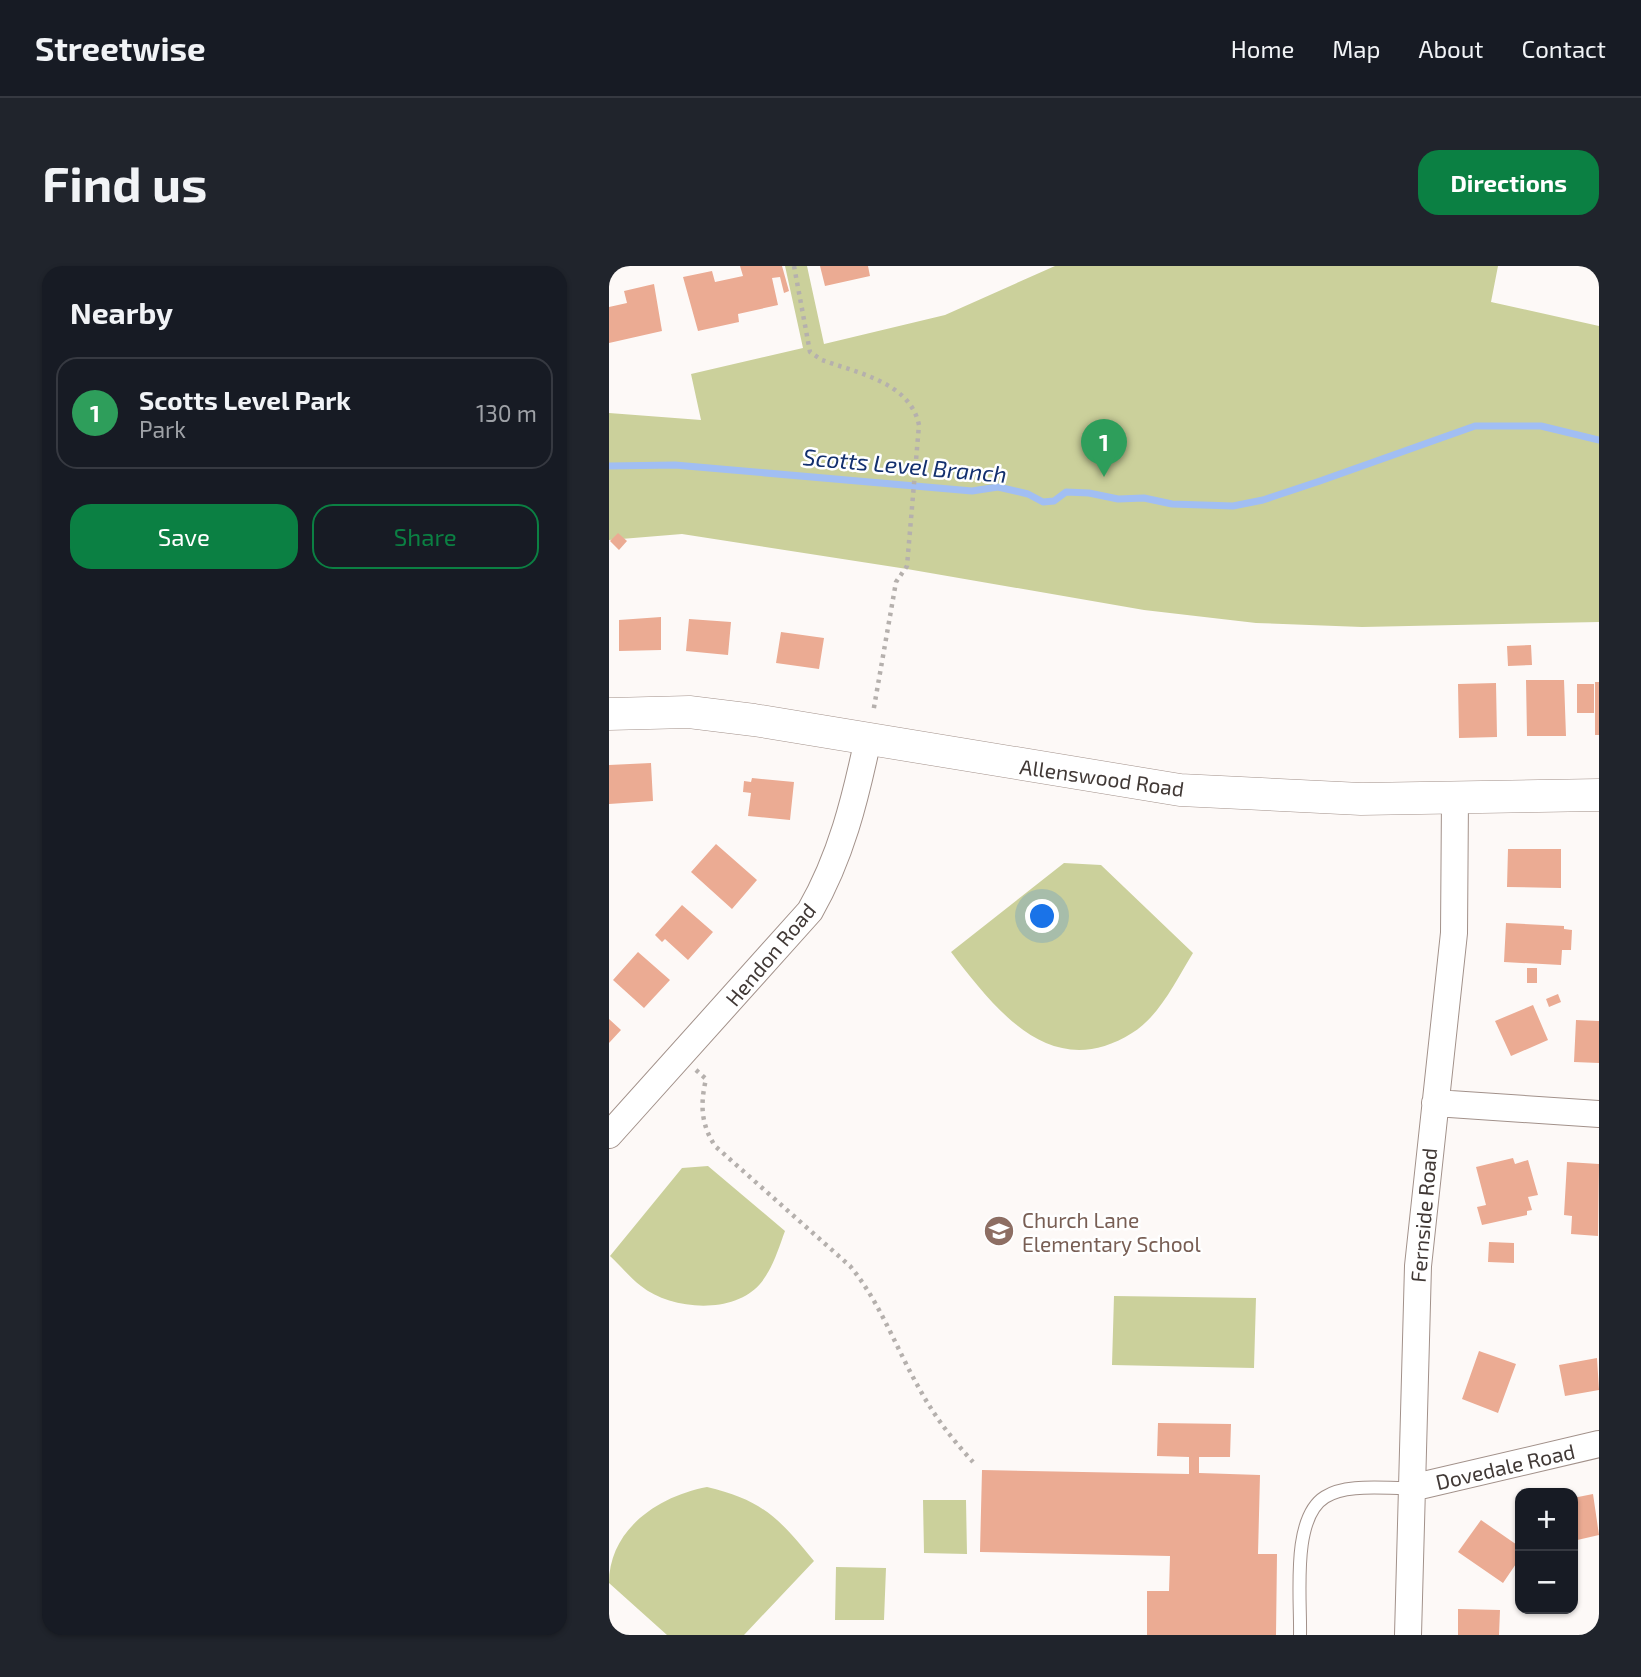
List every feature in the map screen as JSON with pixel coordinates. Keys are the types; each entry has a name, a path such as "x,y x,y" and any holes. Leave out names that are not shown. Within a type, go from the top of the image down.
{"street":[{"name":"Allenswood Road","path":"609,714 689,712 875,728 1180,790 1361,799 1599,795"},
{"name":"Hendon Road","path":"609,1135 810,911 828,880 842,844 875,728"},
{"name":"Fernside Road","path":"1408,1635 1418,1266 1454,933 1455,797"},
{"path":"1435,1103 1599,1114"},
{"name":"Dovedale Road","path":"1411,1488 1535,1456 1599,1444"}],"lane":[{"path":"1300,1635 1304,1522 1314,1506 1326,1496 1344,1490 1411,1488"}],"path":[{"path":"794,266 810,352 822,360 898,390 913,408 918,432 907,566 897,582 872,716 875,728"},
{"path":"681,1055 706,1079 702,1114 705,1131 715,1146 850,1266 869,1290 940,1425 973,1462"}],"green space":[{"path":"785,266 807,266 824,344 945,315 1055,266 1498,266 1491,302 1599,326 1599,622 1362,627 1256,623 1144,610 682,534 609,540 609,413 701,420 691,374 803,348"},
{"path":"1064,863 1101,865 1193,953 1167,997 1142,1026 1103,1046 1076,1050 1051,1045 1028,1033 1006,1016 986,996 951,952"},
{"path":"708,1166 785,1231 775,1259 760,1284 734,1301 702,1306 668,1300 654,1294 641,1286 610,1256 682,1168"},
{"path":"1114,1296 1256,1298 1254,1368 1112,1365"},
{"path":"707,1487 742,1498 768,1513 814,1561 744,1635 667,1635 609,1583 611,1564 627,1531 640,1518 671,1498"},
{"path":"923,1500 966,1500 967,1554 924,1553"},
{"path":"836,1567 886,1568 884,1620 835,1620"}],"building":[{"path":"740,266 782,266 789,291 784,293 780,277 772,278 778,305 738,314 739,322 698,331 683,277 712,271 715,282 743,276"},
{"path":"820,266 868,266 870,276 825,286"},
{"path":"654,284 662,331 609,343 609,307 627,303 624,291"},
{"path":"618,533 627,541 619,550 610,541"},
{"path":"661,617 661,650 619,651 619,620"},
{"path":"689,619 731,622 728,655 686,651"},
{"path":"781,632 824,638 819,669 776,663"},
{"path":"1531,645 1532,665 1508,666 1507,646"},
{"path":"1526,680 1564,680 1566,736 1527,736"},
{"path":"1595,682 1599,682 1599,735 1595,735"},
{"path":"1496,683 1497,737 1459,738 1458,684"},
{"path":"1577,684 1594,684 1594,713 1577,713"},
{"path":"651,763 653,801 609,804 609,765"},
{"path":"752,778 794,782 790,820 748,816 751,793 743,792 744,781 751,782"},
{"path":"716,844 757,880 732,909 691,872"},
{"path":"1508,849 1561,849 1561,888 1507,887"},
{"path":"682,905 713,932 688,960 665,939 662,942 655,935"},
{"path":"1506,923 1564,926 1564,929 1572,930 1571,950 1562,950 1561,965 1504,962"},
{"path":"638,952 670,980 644,1008 613,980"},
{"path":"1527,968 1537,968 1537,983 1527,983"},
{"path":"1558,994 1561,1002 1549,1007 1546,999"},
{"path":"1533,1005 1548,1040 1511,1056 1495,1021"},
{"path":"609,1019 621,1030 609,1043"},
{"path":"1576,1020 1599,1021 1599,1063 1574,1062"},
{"path":"1513,1158 1515,1164 1528,1160 1538,1195 1528,1197 1532,1210 1527,1211 1527,1215 1482,1225 1477,1207 1486,1205 1476,1167"},
{"path":"1567,1162 1599,1164 1598,1236 1571,1234 1572,1216 1564,1215"},
{"path":"1489,1242 1514,1243 1514,1263 1488,1262"},
{"path":"1479,1351 1516,1364 1498,1413 1462,1399"},
{"path":"1597,1358 1599,1390 1565,1396 1559,1365"},
{"path":"1158,1423 1231,1424 1230,1457 1199,1457 1199,1473 1260,1475 1258,1554 1277,1554 1276,1635 1147,1635 1147,1591 1169,1591 1170,1556 980,1552 982,1470 1189,1474 1189,1457 1157,1456"},
{"path":"1593,1494 1599,1535 1578,1540 1578,1497"},
{"path":"1481,1520 1515,1544 1515,1565 1503,1583 1458,1552"},
{"path":"1458,1609 1500,1610 1499,1635 1458,1635"}],"waterway":[{"name":"Scotts Level Branch","path":"609,466 675,465 972,491 998,487 1028,494 1043,502 1054,501 1066,492 1118,499 1144,498 1172,504 1233,506 1263,500 1475,426 1541,426 1599,440"}],"place":[{"name":"Scotts Level Park","path":"1104,477"},
{"name":"Church Lane Elementary School","path":"999,1231"}]}
